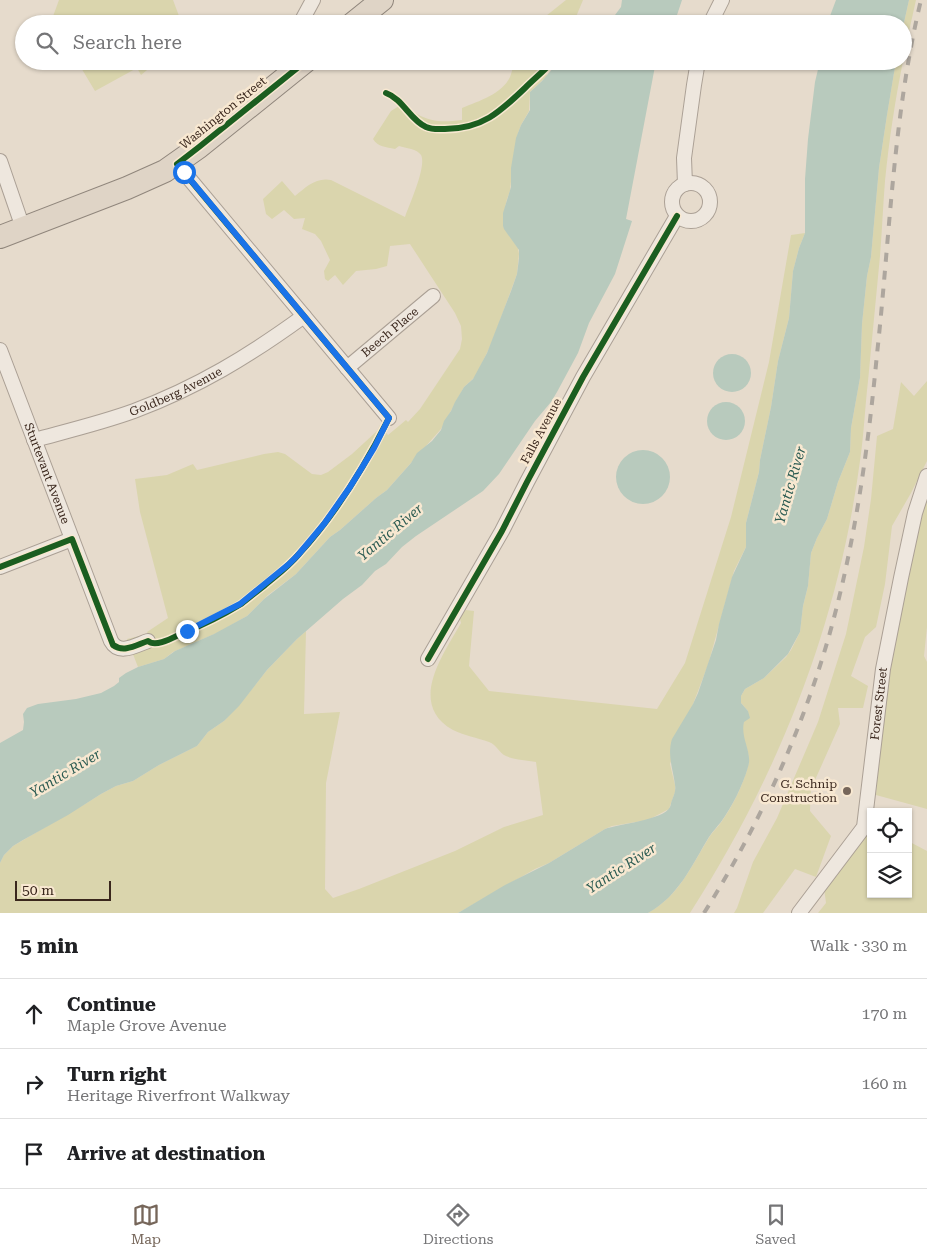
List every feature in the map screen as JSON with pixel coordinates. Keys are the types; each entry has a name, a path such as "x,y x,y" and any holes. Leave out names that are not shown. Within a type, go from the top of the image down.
{"highway":[{"path":"363,15 382,0"},
{"name":"Washington Street","path":"0,237 165,171 199,147 291,70"}],"street":[{"path":"305,15 313,0"},
{"path":"714,15 722,0"},
{"path":"684,184 684,158 697,70"},
{"path":"0,161 23,228"},
{"path":"177,164 389,418"},
{"path":"697,183 703,186 710,196 711,202 707,214 693,222 677,216 672,206 676,190 684,184 697,183"},
{"name":"Falls Avenue","path":"428,659 502,531 583,378 677,216"},
{"name":"Beech Place","path":"347,368 433,296"},
{"name":"Goldberg Avenue","path":"34,440 117,416 194,385 251,353 304,316"},
{"name":"Sturtevant Avenue","path":"0,350 113,645 124,649 148,641"},
{"name":"Forest Street","path":"799,913 864,827 883,669 913,522 927,476"},
{"path":"0,567 72,540"}],"shaded area":[{"path":"59,0 173,0 179,15 53,15"},
{"path":"566,0 583,0 577,15 547,15"},
{"path":"909,0 916,0 912,18 912,15 906,15"},
{"path":"82,70 133,70 95,91"},
{"path":"138,70 147,70 141,75"},
{"path":"512,70 545,70 547,76 530,92 529,111 518,133 510,191 503,217 503,226 518,248 517,274 492,342 476,376 464,387 441,429 387,490 330,537 296,574 268,595 247,616 219,632 173,652 164,659 138,667 127,639 148,634 147,632 168,618 140,512 135,479 167,475 193,464 197,470 278,452 285,454 312,474 321,475 352,454 377,431 380,425 388,435 406,420 408,422 420,409 460,349 462,339 461,326 455,313 410,244 390,246 387,266 356,271 343,285 335,275 328,281 325,279 324,271 330,260 321,241 315,234 302,229 305,218 294,219 284,210 272,219 266,214 263,199 282,181 295,196 316,181 326,179 405,217 420,176 422,160 421,155 414,150 399,146 395,149 385,147 377,144 373,139 391,111 404,103 415,113 428,119 462,120 462,108 483,100 496,92 502,88 510,77"},
{"path":"894,70 901,70 892,121 884,190 880,256 861,451 850,522 837,581 820,639 800,696 777,752 751,807 690,913 648,913 669,898 677,889 734,802 744,780 749,761 742,729 748,711 741,703 741,696 745,689 764,678 786,657 800,632 808,586 811,553 827,519 838,482 850,452 851,428 860,378 862,324 867,276 871,257 879,168"},
{"path":"805,233 793,271 789,318 778,361 759,472 746,523 746,547 734,571 708,665 670,764 675,792 669,809 648,820 612,826 605,829 549,863 458,913 0,913 0,863 4,855 13,846 101,794 116,786 133,781 159,765 197,746 208,732 224,721 267,670 306,631 304,714 340,712 326,783 325,889 333,898 455,851 504,827 543,815 536,762 509,757 489,742 453,730 439,719 432,707 433,679 438,664 461,623 459,615 466,610 474,611 469,666 489,691 657,709 685,663 731,517 769,362 791,235"},
{"path":"927,381 927,461 892,526 885,584 876,627 865,637 851,676 868,686 863,708 838,708 840,724 811,789 810,811 831,836 816,877 795,869 763,913 734,913 753,862 777,818 818,722 846,634 864,547 877,436 893,429 901,382 914,396"},
{"path":"927,498 927,627 924,656 927,662 927,809 876,795 882,711 912,546"},
{"path":"867,833 867,898 912,898 912,843 927,851 927,913 818,913 826,903 824,888"}],"water":[{"path":"622,0 682,0 677,15 615,15 621,7"},
{"path":"836,0 909,0 906,15 830,15"},
{"name":"Yantic River","path":"551,70 654,70 626,219 632,221 615,274 589,323 578,353 551,402 535,421 499,474 483,491 402,547 386,564 375,571 362,585 297,639 267,670 239,706 224,721 208,732 197,746 159,765 133,781 116,786 101,794 23,840 4,855 0,863 0,743 23,730 23,714 27,708 38,704 76,699 101,693 119,682 119,678 126,673 164,659 175,651 214,634 247,616 264,599 296,574 330,537 387,490 411,463 417,453 432,441 441,430 455,402 464,387 473,379 487,353 517,274 519,250 504,229 503,213 511,187 511,168 516,138 530,110 530,92"},
{"name":"Yantic River","path":"818,70 894,70 879,168 871,257 862,324 860,378 851,428 850,452 838,482 827,519 811,553 808,586 800,632 788,654 764,678 745,689 741,696 741,703 748,711 750,718 744,722 743,728 749,762 740,788 729,810 709,837 684,879 668,898 648,913 458,913 505,885 549,863 605,829 659,815 670,807 675,793 670,756 672,739 698,693 716,640 732,577 746,547 746,523 759,472 778,361 789,318 793,271 805,233 805,179"},
{"path":"732,354 746,359 751,373 746,387 732,392 718,387 713,373 718,359"},
{"path":"726,402 740,407 745,421 740,435 726,440 712,435 707,421 712,407"},
{"path":"643,450 653,452 662,458 668,467 670,477 668,487 662,496 653,502 643,504 633,502 624,496 618,487 616,477 618,467 624,458 633,452"}],"railway":[{"path":"912,44 921,0"},
{"path":"704,913 742,847 776,779 818,673 838,601 865,461 893,176 907,70"}],"cycle path":[{"path":"0,567 72,539 113,645 126,648 148,641 160,643 234,608 283,570 325,523 370,454 389,418 177,164 295,70"},
{"path":"386,93 397,100 415,120 426,127 431,129 458,128 470,126 498,112 544,70"},
{"path":"428,659 502,531 583,377 677,216"}],"place":[{"name":"G. Schnip Construction","path":"847,791"}],"route":[{"path":"184,172 389,418 374,448 350,487 324,524 298,555 248,599 187,631"}]}
